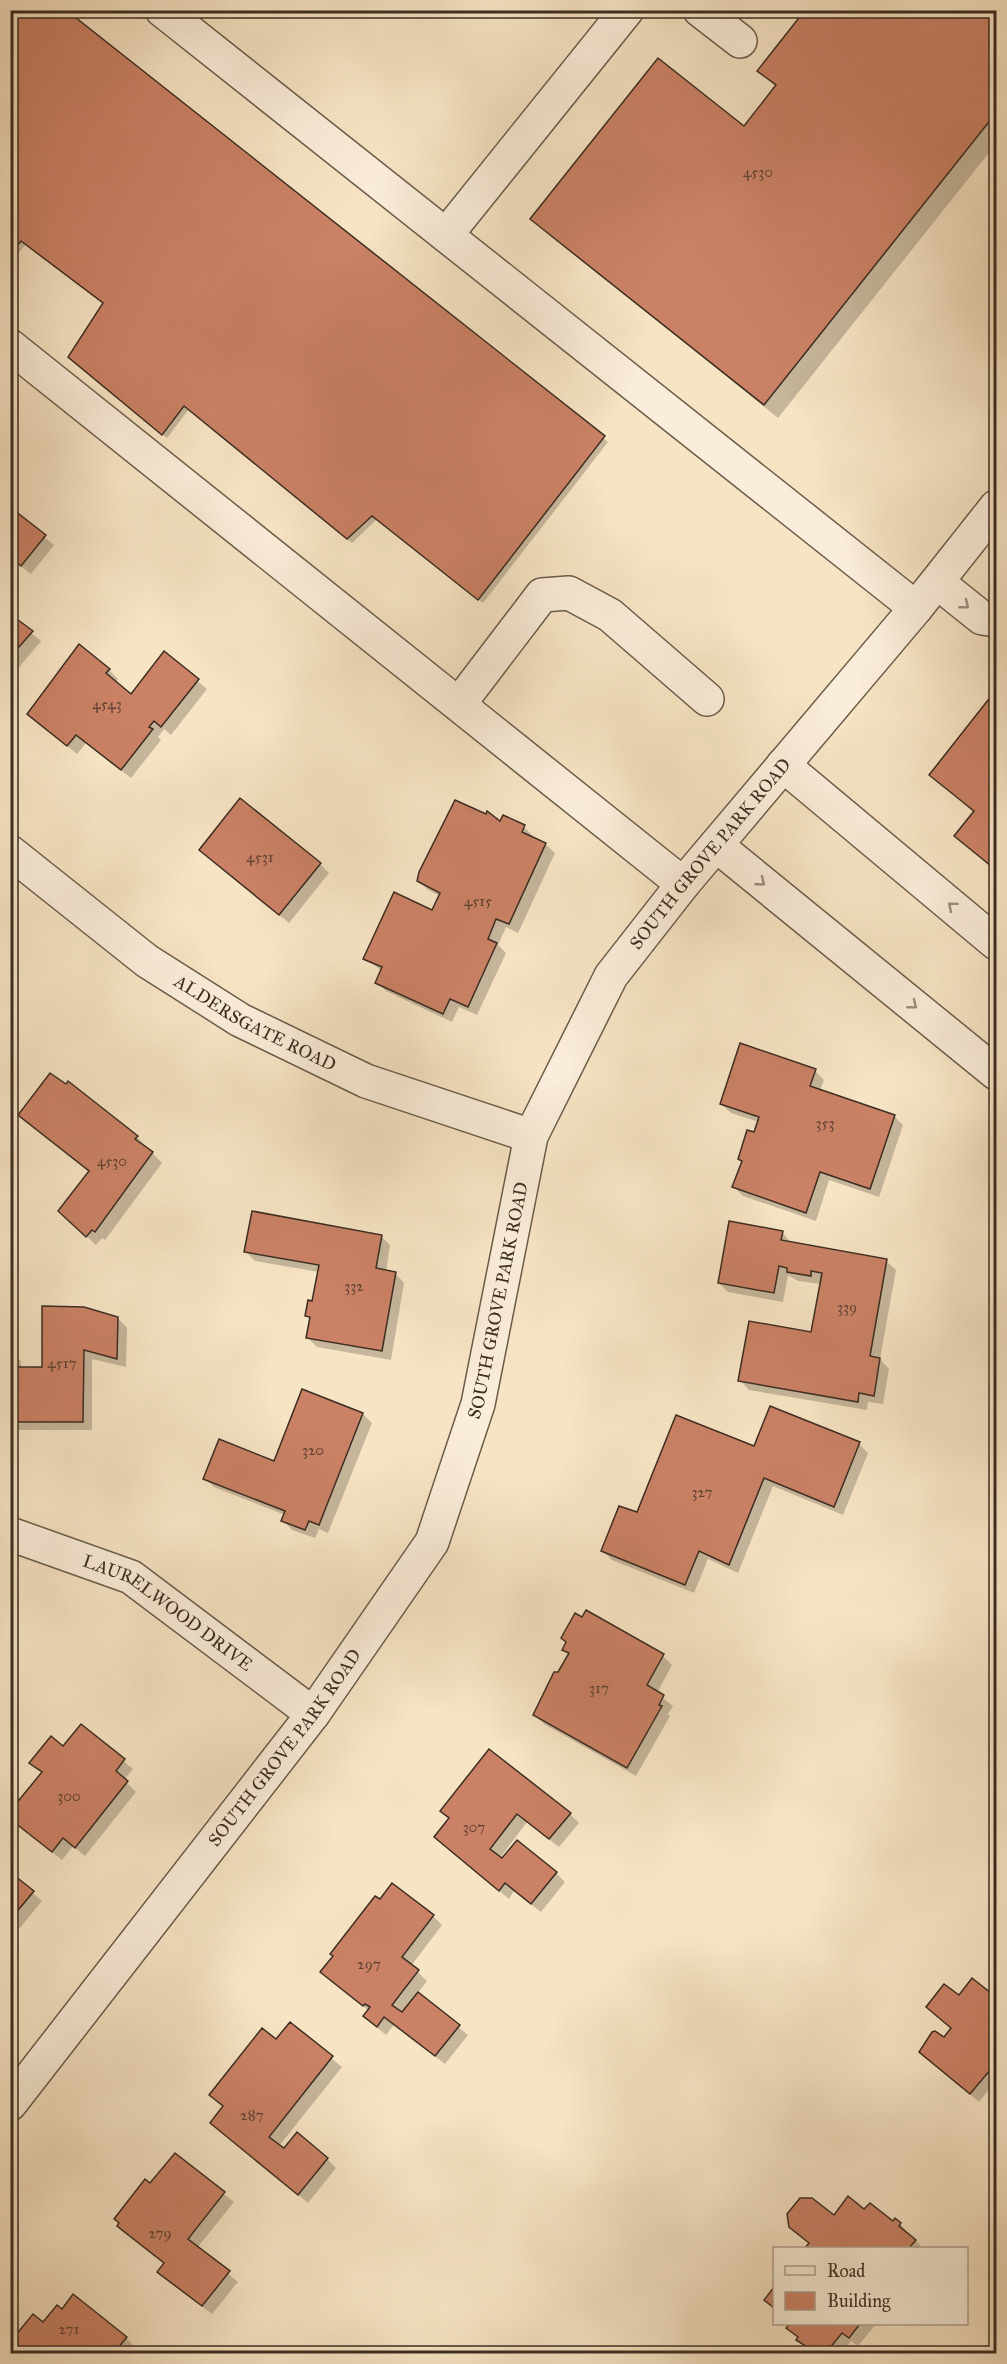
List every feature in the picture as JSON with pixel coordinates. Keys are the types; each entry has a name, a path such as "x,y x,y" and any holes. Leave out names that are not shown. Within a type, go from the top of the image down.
{"street":[{"path":"162,10 916,608"},
{"path":"446,235 627,10"},
{"path":"700,10 740,41"},
{"path":"10,346 683,884"},
{"name":"SOUTH GROVE PARK ROAD","path":"10,2104 313,1714 432,1542 478,1404 531,1136 610,976 683,884 916,608 996,507"},
{"path":"937,582 982,618 996,620"},
{"path":"459,704 542,595 569,593 610,615 707,699"},
{"path":"783,765 996,943"},
{"path":"716,845 996,1072"},
{"name":"ALDERSGATE ROAD","path":"10,852 147,961 240,1020 366,1081 531,1136"},
{"name":"LAURELWOOD DRIVE","path":"10,1534 130,1577 313,1714"}],"building":[{"path":"10,10 66,10 605,436 478,600 372,516 347,539 184,406 162,435 68,357 103,303 21,241 10,254"},
{"path":"798,10 996,10 996,113 764,405 530,219 658,58 744,126 776,85 757,71 802,14"},
{"path":"10,507 46,535 21,566 10,557"},
{"path":"10,614 33,631 10,657"},
{"path":"79,644 110,669 106,673 131,694 164,651 199,679 161,727 154,721 149,727 153,729 121,770 76,735 67,746 27,714"},
{"path":"996,690 996,870 954,836 974,811 929,775"},
{"path":"240,798 321,863 279,915 199,850"},
{"path":"455,800 486,814 487,811 500,821 503,815 525,825 522,832 546,843 509,924 496,919 488,939 497,943 468,1007 450,999 443,1014 375,983 382,967 363,959 394,892 432,910 440,893 417,881 419,872"},
{"path":"740,1043 816,1069 810,1086 895,1115 870,1189 820,1172 806,1213 732,1187 742,1161 738,1159 747,1130 754,1132 759,1117 720,1104"},
{"path":"50,1073 66,1084 68,1081 138,1136 135,1139 153,1152 95,1232 92,1230 86,1237 58,1211 89,1171 18,1115"},
{"path":"252,1211 382,1235 376,1268 396,1272 382,1351 306,1338 310,1317 305,1316 308,1300 312,1301 319,1265 244,1252"},
{"path":"729,1221 783,1231 781,1240 887,1259 870,1356 880,1358 874,1396 859,1393 858,1402 738,1381 749,1321 811,1332 822,1273 811,1271 811,1276 787,1272 787,1268 779,1266 774,1293 718,1283"},
{"path":"42,1306 84,1307 118,1317 117,1359 84,1350 83,1422 10,1422 10,1350 12,1367 42,1367"},
{"path":"302,1389 363,1413 319,1525 309,1521 305,1530 281,1521 285,1511 203,1479 219,1439 274,1461"},
{"path":"770,1406 860,1442 834,1507 764,1478 729,1565 699,1551 685,1585 601,1551 619,1506 637,1512 676,1415 754,1446"},
{"path":"586,1610 664,1654 647,1685 664,1695 659,1705 662,1706 627,1768 533,1715 554,1672 558,1672 569,1653 562,1650 566,1642 561,1638 575,1613 582,1617"},
{"path":"81,1724 125,1759 116,1771 128,1781 75,1848 63,1838 52,1852 10,1819 10,1811 42,1772 29,1763 51,1736 63,1746"},
{"path":"489,1749 571,1813 549,1839 517,1814 490,1849 502,1858 517,1840 557,1872 531,1904 505,1883 499,1891 434,1837 449,1818 440,1811"},
{"path":"10,1872 34,1891 10,1920"},
{"path":"392,1883 434,1915 402,1957 419,1970 392,2005 402,2012 418,1992 460,2025 435,2056 384,2017 377,2027 363,2016 370,2007 365,2004 363,2006 320,1972 333,1956 330,1954 375,1896 380,1899"},
{"path":"972,1978 996,1997 996,2063 970,2094 919,2052 932,2032 935,2031 944,2037 951,2028 926,2007 944,1984 959,1995"},
{"path":"290,2022 333,2056 269,2137 284,2148 297,2132 328,2158 298,2195 210,2123 223,2106 209,2095 262,2028 276,2039"},
{"path":"175,2153 225,2192 188,2239 230,2271 202,2306 157,2272 164,2263 117,2226 119,2223 114,2219 145,2179 150,2183"},
{"path":"848,2196 864,2209 870,2203 893,2221 895,2218 901,2223 899,2226 916,2240 910,2247 806,2247 809,2243 789,2227 787,2214 800,2198 812,2198 834,2215"},
{"path":"773,2288 773,2307 764,2300"},
{"path":"73,2294 127,2337 113,2354 10,2354 10,2342 33,2314 43,2322 57,2305 62,2309"},
{"path":"788,2325 859,2325 849,2338 842,2333 825,2354 818,2354 796,2340 798,2337 786,2328"}]}
